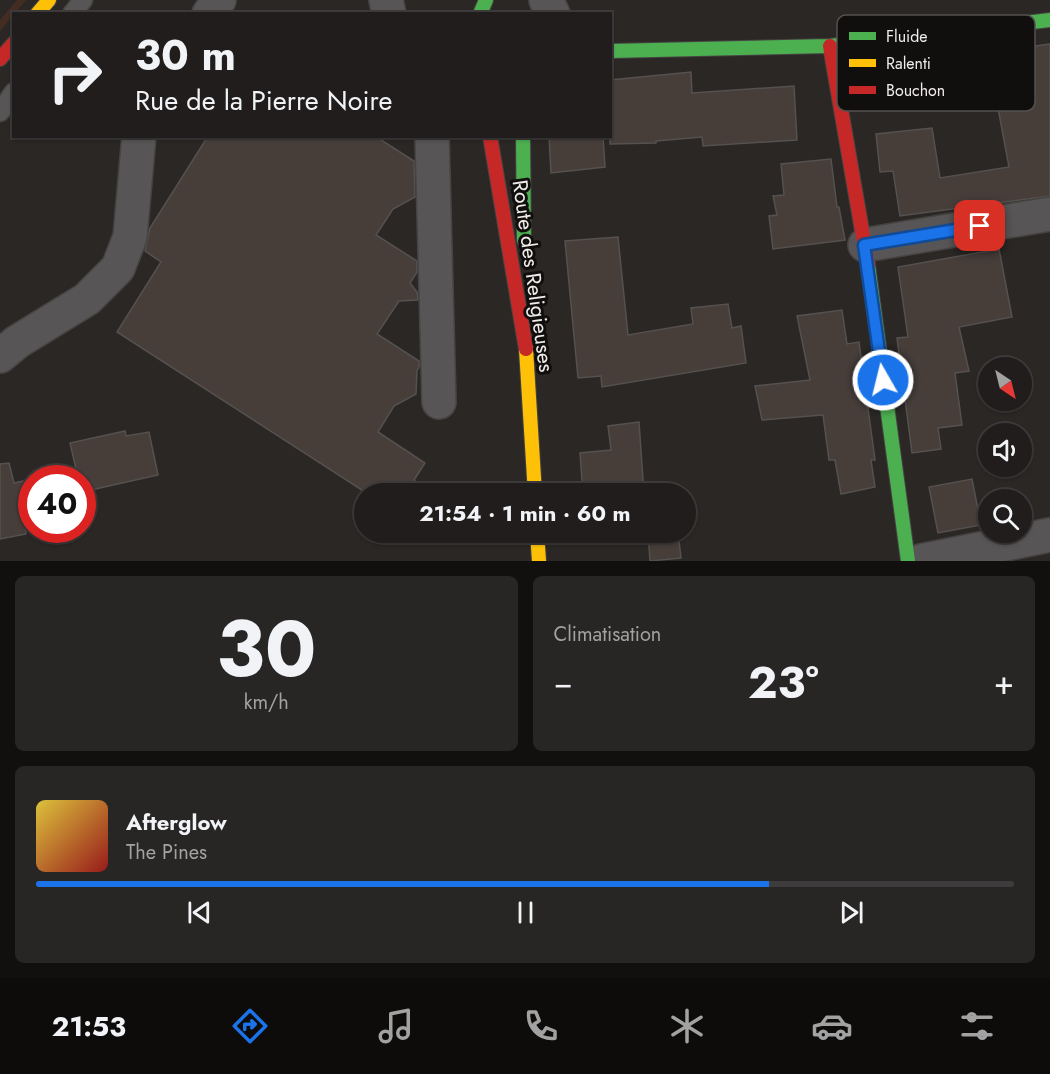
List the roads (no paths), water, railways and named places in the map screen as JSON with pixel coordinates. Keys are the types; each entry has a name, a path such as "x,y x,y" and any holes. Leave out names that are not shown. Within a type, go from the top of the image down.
{"main road":[{"path":"40,12 49,0"},
{"path":"1035,22 1050,20"},
{"path":"0,59 12,45"},
{"path":"612,51 837,45"},
{"path":"830,46 837,87"},
{"path":"841,111 864,245 908,561"},
{"name":"Route des Religieuses","path":"490,138 525,335 534,483"},
{"path":"523,138 525,335"},
{"path":"538,543 539,561"}],"street":[{"path":"0,356 17,342 87,299 118,268 130,237 139,138"},
{"path":"432,138 439,402"},
{"path":"864,245 1050,214"},
{"path":"921,561 1050,535"}],"lane":[{"path":"74,12 83,0"},
{"path":"0,112 12,95"}]}
